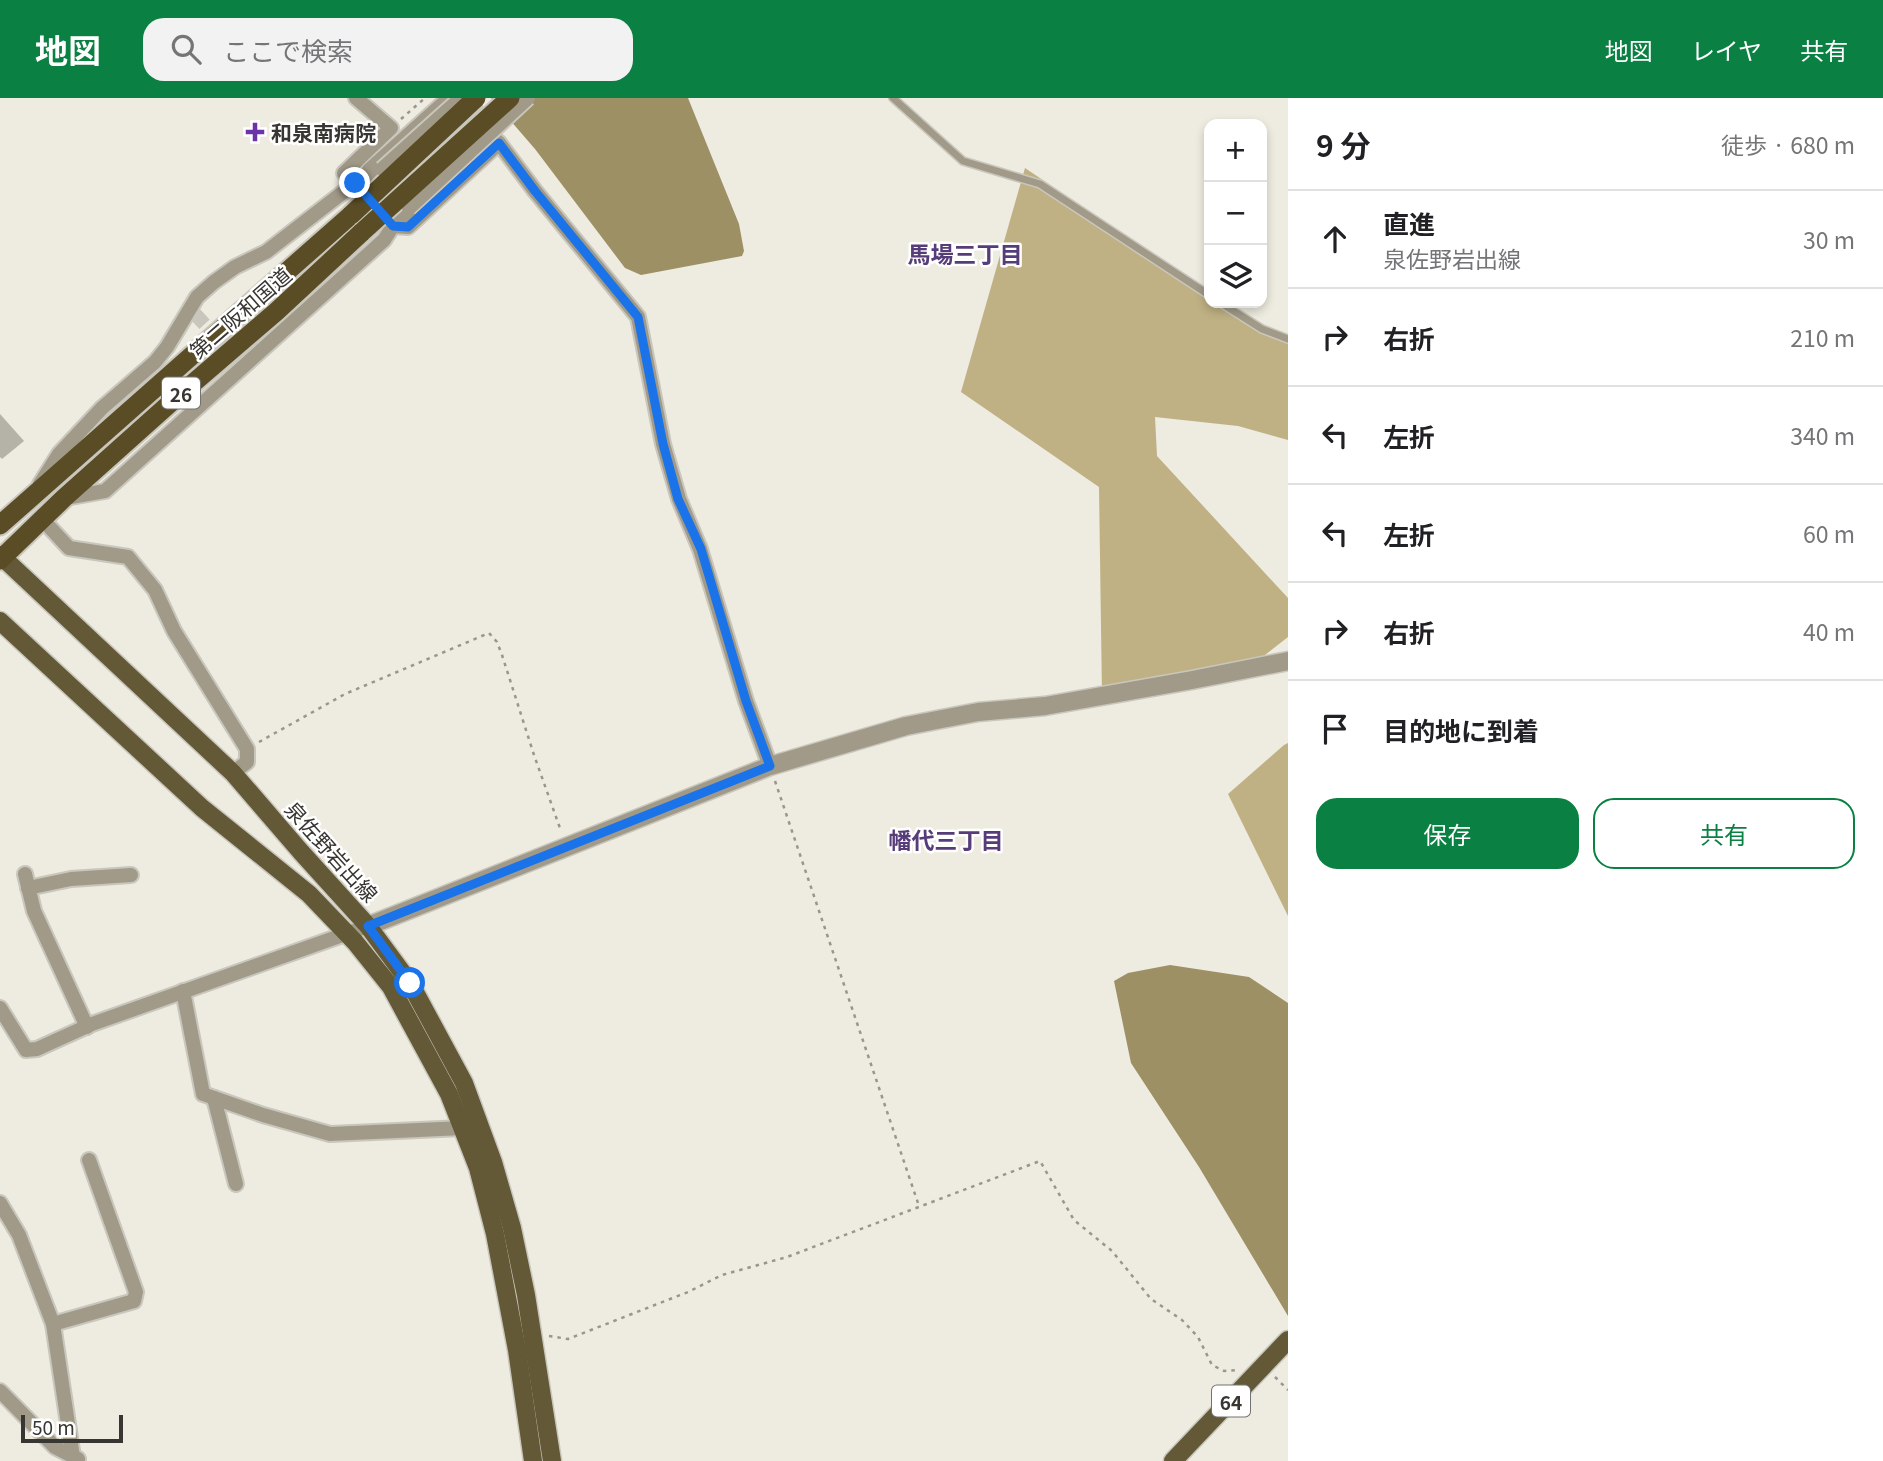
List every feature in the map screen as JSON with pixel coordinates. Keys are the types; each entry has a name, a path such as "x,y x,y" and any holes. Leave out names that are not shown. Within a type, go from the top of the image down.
{"highway":[{"name":"第二阪和国道","path":"1,557 177,397 277,311 476,98"},
{"name":"第二阪和国道","path":"0,525 510,98"}],"main road":[{"name":"泉佐野岩出線","path":"1,557 233,772 368,926 410,983 464,1083 493,1162 512,1228 532,1332 552,1461"},
{"path":"0,621 202,808 309,894 391,987 449,1094 478,1168 495,1234 517,1350 533,1461"},
{"name":"64","path":"1173,1461 1288,1340"}],"street":[{"path":"356,98 391,128 344,173 393,226 408,227 499,143"},
{"path":"32,497 59,454 102,408 155,362 192,312 197,296 235,267 266,252 355,183 450,98 499,143 638,317 663,444 678,499 701,549 746,701 770,766"},
{"path":"355,183 382,169 461,98"},
{"path":"65,498 105,491 240,360 384,240 409,208 528,98"},
{"path":"42,519 69,548 128,557 155,590 174,631 247,749 247,762 233,772"},
{"path":"0,1008 26,1050 37,1049 183,991 368,926 770,766 906,726 978,712 1045,706 1288,661"},
{"path":"87,1027 34,911 26,881 131,875"},
{"path":"183,991 203,1094 262,1115 330,1134 463,1129"},
{"path":"214,1098 236,1184"},
{"path":"53,1324 134,1301 136,1292 89,1160"},
{"path":"0,1203 19,1236 53,1324 78,1459"},
{"path":"0,1391 55,1447 78,1459"}],"lane":[{"path":"893,98 963,161 1040,184 1204,292"},
{"path":"1229,308 1262,329 1288,339"}],"path":[{"path":"391,128 425,98"},
{"path":"247,749 345,694 489,634 497,642 502,655 566,847"},
{"path":"770,766 919,1206"},
{"path":"532,1332 568,1339 688,1292 722,1275 787,1257 1040,1161 1074,1220 1112,1251 1151,1298 1182,1320 1198,1336 1212,1365 1224,1371 1237,1370"},
{"path":"1263,1366 1288,1390"}],"shaded area":[{"path":"491,98 688,98 739,224 744,251 742,256 641,275 625,268 535,149"},
{"path":"1025,168 1204,289 1204,308 1234,308 1288,344 1288,440 1238,426 1155,417 1157,456 1288,598 1288,637 1247,669 1102,695 1099,487 961,392"},
{"path":"1288,743 1288,916 1228,794"},
{"path":"1170,965 1249,977 1288,1003 1288,1316 1199,1167 1131,1063 1114,981 1128,973"}],"building":[{"path":"0,414 24,441 2,459 0,457"}],"tunnel":[{"path":"195,314 234,356"}],"place":[{"name":"和泉南病院","path":"255,132"}],"district":[{"name":"馬場三丁目","path":"965,253"},
{"name":"幡代三丁目","path":"946,839"}],"route":[{"path":"355,183 393,226 408,227 499,143 638,317 663,444 678,499 701,549 746,701 770,766 368,926 410,983"}]}
